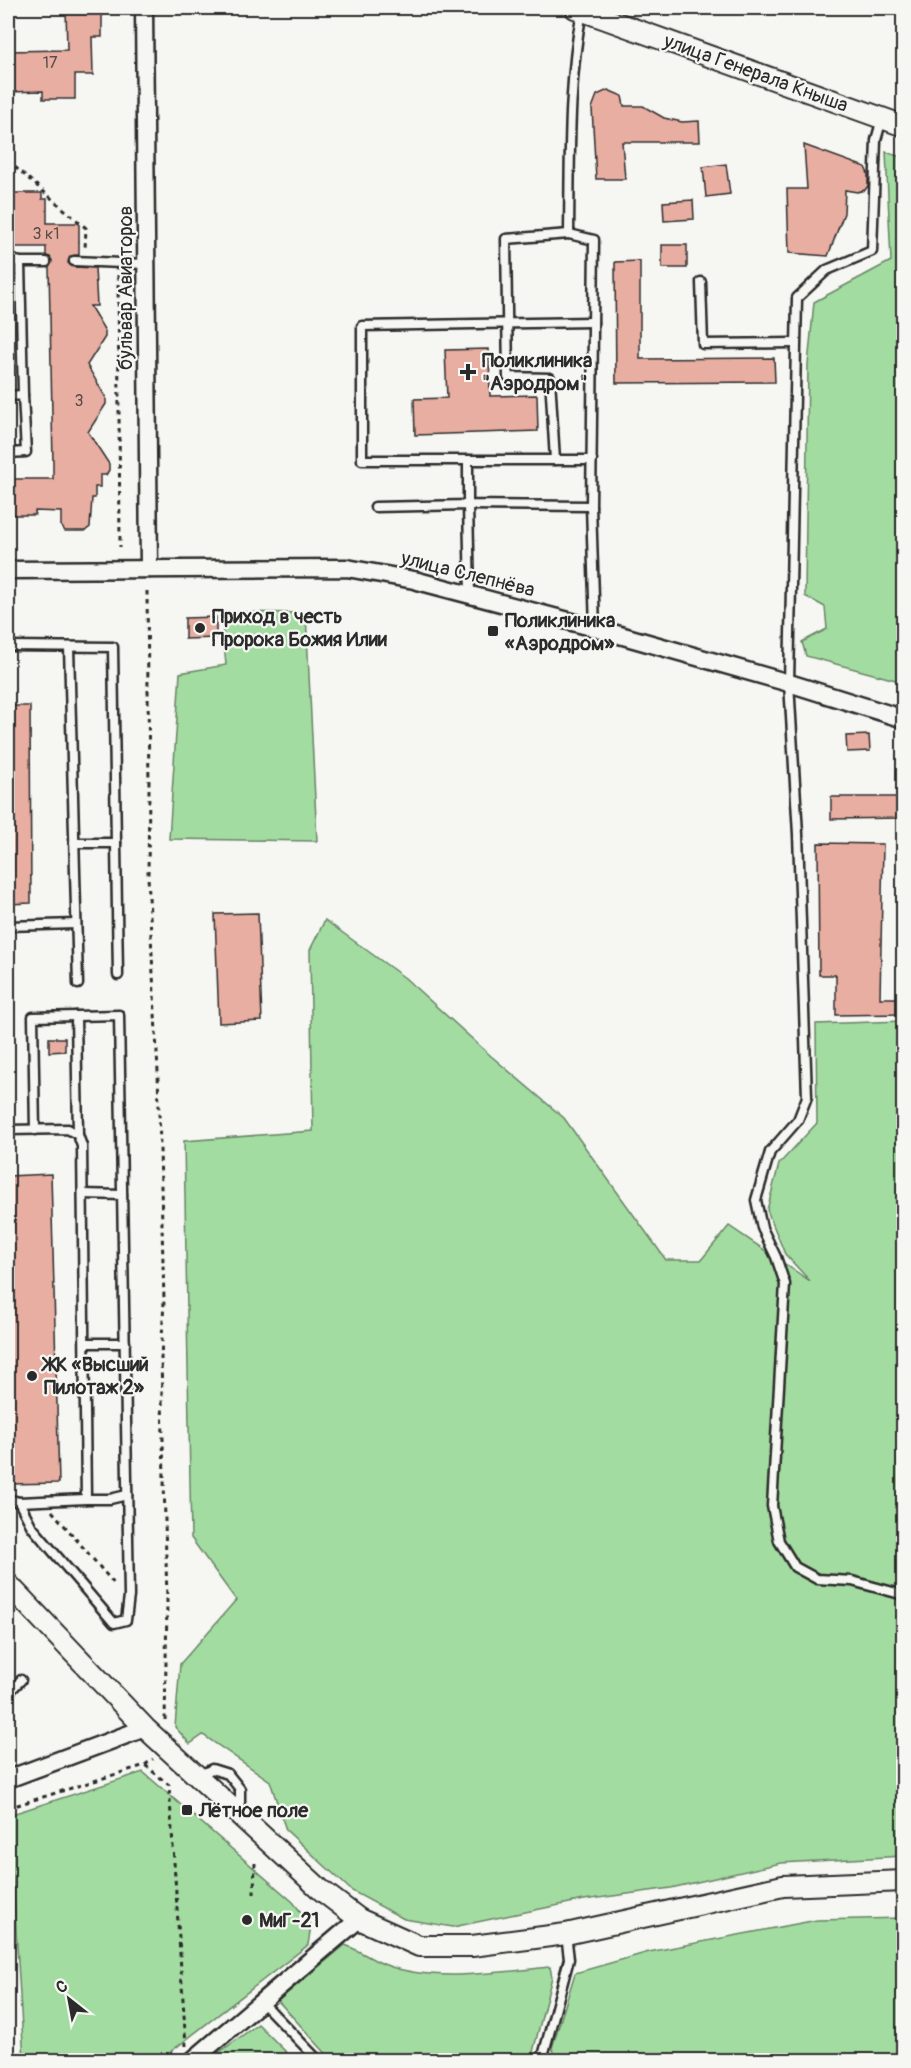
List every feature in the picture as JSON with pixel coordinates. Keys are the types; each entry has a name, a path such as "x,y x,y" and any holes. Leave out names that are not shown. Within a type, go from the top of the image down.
{"street":[{"name":"бульвар Авиаторов","path":"144,8 149,569"},
{"name":"улица Генерала Кныша","path":"579,9 903,126"},
{"name":"улица Слепнёва","path":"8,570 347,568 414,580 596,628 789,682 903,719"},
{"path":"8,1584 145,1728 321,1890 358,1919 419,1946 471,1947 566,1934 783,1886 903,1881"},
{"path":"8,1779 145,1728"},
{"path":"189,2055 262,2002 358,1919"}],"lane":[{"path":"569,234 571,112 579,9"},
{"path":"882,118 876,140 872,251 827,270 797,298 789,682 798,834 807,1096 798,1120 770,1152 756,1200 762,1228 776,1257 785,1284 772,1506 778,1541 795,1567 818,1579 852,1581 903,1595"},
{"path":"555,460 550,378 508,377 506,239 569,234 594,240 591,506 596,628"},
{"path":"8,259 20,262 46,262"},
{"path":"74,261 146,264"},
{"path":"8,453 26,452 20,262"},
{"path":"701,282 703,344 795,343"},
{"path":"591,460 362,460 362,326 593,322"},
{"path":"8,396 23,395"},
{"path":"468,460 470,594"},
{"path":"375,507 591,506"},
{"path":"8,646 113,647 118,975"},
{"path":"69,647 78,984"},
{"path":"74,843 116,843"},
{"path":"8,926 76,924"},
{"path":"19,1502 32,1527 114,1623 126,1620 128,1601 127,1495 119,1015 33,1017 34,1130"},
{"path":"76,1016 78,1135 82,1146 83,1194 86,1499"},
{"path":"8,1130 68,1129 78,1135"},
{"path":"83,1194 122,1195"},
{"path":"85,1343 124,1343"},
{"path":"8,1499 19,1502 110,1499 127,1495"},
{"path":"8,1693 21,1680"},
{"path":"542,2061 569,1959 566,1934"},
{"path":"262,2002 318,2061"}],"path":[{"path":"8,161 86,228 85,261"},
{"path":"117,264 120,547"},
{"path":"8,1808 146,1766 166,1747 167,1590 161,1358 164,1301 153,946 147,876 149,789 147,591"},
{"path":"43,1501 128,1601"},
{"path":"146,1766 169,1785 189,2055"},
{"path":"254,1894 255,1863"}],"green space":[{"path":"886,152 904,158 903,682 806,656 802,642 827,629 825,607 805,596 808,365 814,302 891,261"},
{"path":"221,612 306,613 317,841 169,839 180,673 226,665"},
{"path":"325,920 405,978 564,1118 666,1260 701,1260 729,1226 810,1281 785,1254 767,1210 779,1164 817,1123 816,1024 903,1021 903,1856 781,1863 671,1888 584,1900 453,1927 404,1919 352,1891 286,1830 270,1781 203,1735 190,1744 175,1727 180,1664 236,1600 191,1538 184,1141 313,1131 310,950"},
{"path":"143,1772 293,1902 311,1925 308,1945 160,2060 24,2060 9,1815"},
{"path":"903,1918 903,2060 558,2060 552,2048 575,1973 649,1952 817,1920"},
{"path":"345,1945 386,1965 424,1974 467,1975 550,1967 552,1977 531,2060 332,2060 278,2001"},
{"path":"258,2024 294,2060 209,2060"}],"building":[{"path":"66,8 102,8 102,37 92,37 93,75 75,75 75,99 43,99 43,91 8,92 8,51 67,50"},
{"path":"608,90 622,96 624,106 643,106 664,118 682,122 699,121 700,142 622,142 625,179 596,179 592,108 597,95"},
{"path":"804,145 865,167 868,174 868,186 865,190 857,192 845,190 844,213 828,256 789,253 787,189 807,189"},
{"path":"726,164 730,194 706,197 703,167"},
{"path":"8,193 42,193 42,199 47,199 47,223 79,223 79,255 71,256 68,263 74,267 95,268 97,306 90,306 105,331 105,337 87,365 106,398 106,404 88,432 109,464 109,470 106,475 100,475 100,487 95,487 90,527 85,531 65,531 61,526 61,512 35,511 35,515 8,515 8,479 53,479 53,463 49,267 52,261 46,256 46,247 9,247"},
{"path":"693,200 694,219 664,221 663,202"},
{"path":"662,245 687,245 687,268 662,268"},
{"path":"640,261 640,359 774,358 775,382 616,383 615,262"},
{"name":"Поликлиника \"Аэродром\"","path":"489,349 490,396 537,395 538,431 415,435 414,399 447,398 445,350"},
{"name":"Приход в честь Пророка Божия Илии","path":"216,617 216,638 185,639 185,618"},
{"path":"8,706 30,706 31,903 8,904"},
{"path":"869,735 870,751 847,752 846,736"},
{"path":"831,797 903,797 903,818 831,819"},
{"path":"818,843 883,844 880,998 903,998 903,1014 836,1015 836,975 819,975"},
{"path":"258,913 262,1021 219,1023 215,914"},
{"path":"49,1038 65,1038 65,1051 49,1052"},
{"name":"ЖК «Высший Пилотаж 2»","path":"51,1174 59,1483 8,1484 8,1176"}],"place":[{"name":"Поликлиника \"Аэродром\"","path":"468,372"},
{"name":"Приход в честь Пророка Божия Илии","path":"200,628"},
{"name":"Поликлиника «Аэродром»","path":"493,631"},
{"name":"ЖК «Высший Пилотаж 2»","path":"32,1376"},
{"name":"Лётное поле","path":"187,1810"},
{"name":"МиГ-21","path":"247,1920"}]}
